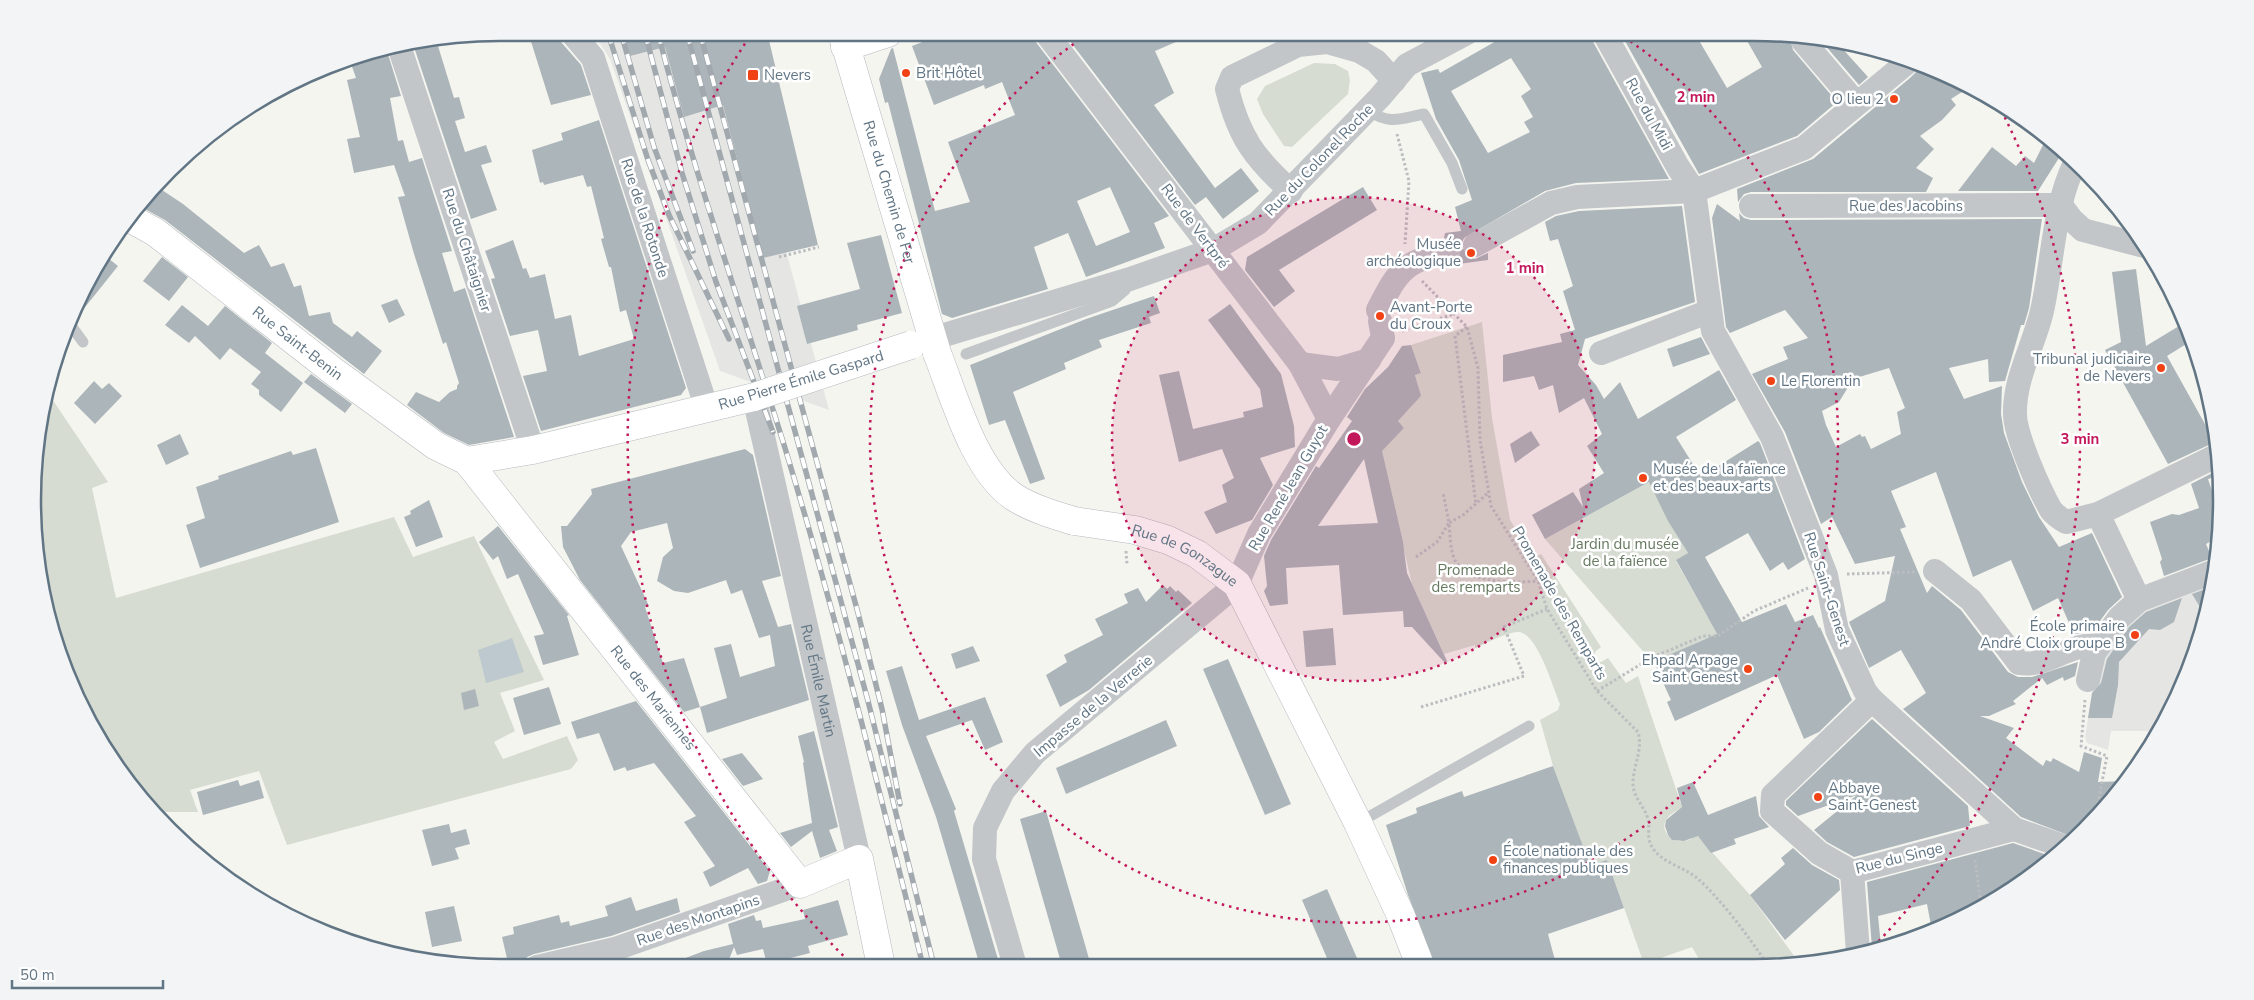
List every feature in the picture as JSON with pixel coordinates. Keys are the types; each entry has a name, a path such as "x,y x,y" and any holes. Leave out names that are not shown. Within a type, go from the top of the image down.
{"main road":[{"name":"Rue du Chemin de Fer","path":"844,41 926,346"},
{"name":"Rue Saint-Benin","path":"136,221 155,232 333,371 436,446 467,462"},
{"name":"Rue Pierre Émile Gaspard","path":"467,462 534,450 707,409 926,346"},
{"name":"Rue de Gonzague","path":"926,346 990,474 1013,496 1051,514 1074,521 1135,530 1168,540 1197,554 1237,584 1358,823 1401,916 1418,959"},
{"name":"Rue des Mariennes","path":"467,462 800,884"},
{"path":"800,884 859,859"},
{"name":"Rue Émile Martin","path":"859,859 880,959"}],"street":[{"name":"Rue de la Rotonde","path":"579,41 593,58 707,409"},
{"name":"Rue de Vertpré","path":"1053,41 1300,364"},
{"name":"Rue du Colonel Roche","path":"1130,279 1213,250 1258,223 1291,191 1407,65 1451,41"},
{"name":"Rue du Midi","path":"1609,41 1678,167 1694,191"},
{"path":"1291,191 1266,168 1247,145 1234,116 1226,89 1232,77 1298,45 1327,42 1340,45 1376,61 1394,81"},
{"path":"1807,44 1856,103"},
{"name":"Rue du Châtaignier","path":"401,52 534,450"},
{"path":"1475,246 1551,203 1577,197 1694,191 1804,148 1902,66"},
{"path":"2072,170 2060,205 2042,312 2016,394 2016,428 2052,511 2066,522 2098,514 2211,459"},
{"name":"Rue Saint-Genest","path":"1694,191 1713,331 1772,437 1827,579 1837,630 1865,691 1872,700 2014,829 2057,844"},
{"path":"2060,205 2083,230 2134,243"},
{"name":"Rue des Jacobins","path":"1751,206 2060,205"},
{"path":"1407,265 1448,251"},
{"name":"Rue René Jean Guyot","path":"1237,584 1258,534 1328,419 1369,360 1392,282 1407,265"},
{"name":"Rue Pierre Émile Gaspard","path":"926,346 1130,279"},
{"path":"1601,354 1710,311"},
{"path":"1300,364 1338,369 1369,360"},
{"name":"Rue René Jean Guyot","path":"1300,364 1328,419"},
{"name":"Rue Émile Martin","path":"754,396 859,859"},
{"path":"2098,514 2140,600"},
{"path":"1935,571 1971,600 2019,663 2032,665 2088,644 2098,646"},
{"path":"2088,680 2094,653 2119,618 2140,600 2207,574"},
{"name":"Impasse de la Verrerie","path":"1013,959 984,858 985,828 1003,791 1035,753 1237,584"},
{"name":"Rue du Singe","path":"1872,700 1773,795 1772,811 1819,854 1852,872 2014,829"},
{"path":"1852,872 1858,947"},
{"name":"Rue des Montapins","path":"617,958 800,884"}],"lane":[{"path":"1367,110 1381,119 1396,120 1424,114 1452,163 1462,189"},
{"path":"966,354 1112,301 1125,290 1130,279"},
{"path":"74,330 83,342"},
{"path":"1358,823 1529,726"}],"path":[{"path":"1396,120 1398,140 1409,180 1404,252 1407,265"},
{"path":"779,257 819,247"},
{"name":"Promenade des Remparts","path":"1407,265 1467,327 1478,368 1480,440 1491,506 1538,581 1547,609 1597,691 1638,732 1639,751 1633,782 1636,798 1648,818 1651,845 1662,857 1697,878 1748,935 1764,959"},
{"path":"1381,323 1454,314"},
{"path":"1467,327 1455,336 1476,505"},
{"path":"1443,492 1455,561 1464,570 1496,580 1519,583 1538,581"},
{"path":"1416,557 1436,542 1449,523 1458,519 1488,494"},
{"path":"1597,691 1651,658 1703,636 1718,636 1754,611 1827,579 1935,571"},
{"path":"1421,708 1524,676 1504,627 1547,609"},
{"path":"2088,680 2081,746 2107,756 2098,803"},
{"path":"1974,839 1980,898"}],"shaded area":[{"path":"598,41 728,41 730,43 829,410 720,371 610,59"},
{"path":"2204,587 2197,619 2178,676 2150,731 2111,731 2108,750 2087,743 2085,737 2097,665 2129,619 2154,604"},
{"path":"512,638 524,672 486,683 478,650"}],"green space":[{"path":"1314,63 1335,64 1348,71 1350,80 1348,94 1292,147 1284,146 1263,114 1257,99 1265,86"},
{"name":"Promenade des remparts","path":"1482,322 1492,418 1510,520 1534,558 1541,554 1601,647 1595,652 1594,659 1601,662 1608,658 1626,683 1638,676 1682,807 1667,818 1664,828 1666,832 1671,838 1678,841 1688,840 1697,835 1750,895 1795,957 1699,959 1692,947 1658,959 1642,959 1607,860 1589,865 1553,766 1540,720 1558,710 1560,704 1538,651 1526,635 1515,632 1475,648 1475,645 1444,654 1412,584 1381,451 1404,428 1398,421 1421,396 1412,387 1418,385 1415,375 1421,372 1411,345"},
{"path":"53,400 108,482 92,488 116,598 394,517 413,557 474,536 544,680 500,693 515,731 494,742 503,759 567,736 578,760 571,769 287,845 259,771 190,790 198,812 165,812 155,802 119,755 103,729 76,676 57,619 50,589 42,530 42,470 45,440"},
{"name":"Jardin du musée de la faïence","path":"1653,480 1668,518 1688,553 1676,561 1718,636 1705,639 1665,657 1666,660 1655,665 1545,539"}],"building":[{"path":"531,41 561,41 581,65 591,95 551,105"},
{"path":"626,41 769,41 818,245 763,258 723,105 684,117 665,47 630,56"},
{"path":"925,41 1035,41 1169,216 1154,223 1165,248 1086,277 1068,233 1034,247 1048,289 952,318 942,314 888,102 885,103 879,79 891,49 893,48 935,211 970,202 948,142 1015,115 1002,82 985,89 984,85 934,105 912,46","holes":["1110,187 1130,232 1096,246 1077,201"]},
{"path":"1070,41 1178,41 1155,51 1174,93 1154,105 1215,188 1241,168 1259,191 1223,219 1206,197 1195,205"},
{"path":"1496,41 1593,41 1669,179 1576,183 1545,191 1464,238 1461,245 1468,256 1475,259 1488,253 1488,260 1451,265 1458,260 1461,248 1457,241 1444,238 1445,233 1461,231 1455,207 1472,200 1459,160 1436,119 1421,73 1438,69 1440,73","holes":["1511,58 1531,89 1521,96 1533,117 1524,122 1530,132 1488,153 1451,91"]},
{"path":"1625,41 1699,41 1727,88 1762,67 1747,41 1791,43 1793,50 1837,102 1797,136 1699,174"},
{"path":"438,46 454,98 459,97 465,118 455,121 465,152 486,145 492,162 481,165 497,210 471,219 415,49"},
{"path":"1827,47 1844,50 1868,77 1859,85"},
{"path":"388,55 401,96 390,98 398,141 403,140 409,162 422,158 452,251 442,253 454,292 465,288 514,437 469,445 444,433 407,405 416,392 439,402 450,392 457,389 459,383 446,342 443,344 414,254 398,197 405,196 394,165 354,173 347,139 360,137 347,80 356,78 352,66"},
{"path":"1917,71 1962,92 1951,99 1956,105 1942,120 1920,136 1934,149 1916,168 1933,178 1926,192 1751,192 1744,194 1738,202 1737,189 1813,159"},
{"path":"599,120 686,388 681,395 541,431 523,376 547,371 538,330 510,336 491,279 495,278 485,251 513,240 523,269 526,268 530,278 545,274 555,319 571,315 579,356 634,339 626,310 620,312 611,267 609,267 601,239 604,238 591,186 587,187 583,175 544,185 543,182 540,183 532,150 563,140 561,133"},
{"path":"2043,144 2059,158 2038,191 1958,191 1992,147 2016,166 2025,156 2034,163"},
{"path":"1363,187 1377,210 1279,270 1295,291 1274,307 1245,270 1247,257"},
{"path":"162,190 183,204 244,253 259,245 271,267 284,263 294,287 301,285 309,316 330,312 333,323 352,337 357,331 382,351 364,374 165,220 146,209"},
{"path":"1717,204 1740,221 1739,213 1744,218 1751,220 2042,219 2029,308 2024,325 2021,325 2005,381 1989,382 1988,359 1949,368 1964,399 2002,386 2001,414 2004,433 2022,482 2039,517 2059,547 2092,533 2122,597 2108,610 2092,632 2074,634 2058,598 2033,611 2011,560 1973,577 1936,472 1891,491 1906,527 1900,529 1927,593 1932,586 1961,610 2008,672 2018,677 2032,677 2078,662 2075,676 2064,681 2063,677 2047,685 2042,678 2013,701 2016,704 1989,716 1980,716 2014,728 2006,738 2043,766 2046,760 2051,762 2053,758 2079,772 2084,752 2102,758 2098,782 2116,781 2067,835 2021,817 1903,709 1926,693 1901,650 1869,668 1849,622 1885,601 1895,556 1855,564 1832,517 1821,524 1785,432 1752,374 1788,359 1783,347 1808,338 1785,310 1730,333 1726,327 1712,218","holes":["1889,368 1905,408 1897,412 1901,434 1871,449 1865,436 1862,437 1860,434 1836,447 1822,411 1839,402 1850,384 1858,382 1856,378"]},
{"path":"1682,206 1695,302 1585,339 1578,365 1596,385 1604,399 1620,382 1638,419 1719,370 1736,400 1676,437 1701,477 1758,441 1760,443 1805,559 1788,570 1783,562 1770,571 1748,533 1705,557 1742,622 1786,604 1795,622 1813,615 1820,627 1852,700 1819,732 1804,739 1777,675 1675,721 1667,702 1671,700 1655,665 1666,660 1664,657 1717,634 1676,560 1688,553 1668,521 1649,482 1545,539 1532,515 1573,492 1583,507 1579,489 1604,473 1587,446 1602,434 1584,398 1559,413 1553,385 1539,390 1534,376 1503,382 1503,355 1562,342 1560,334 1575,330 1563,291 1573,286 1558,239 1550,241 1545,222 1556,216 1579,211"},
{"path":"881,235 902,313 857,325 858,330 807,344 797,306 860,289 847,243"},
{"path":"162,257 188,277 169,301 143,281"},
{"path":"110,260 118,266 83,310"},
{"path":"2136,269 2146,346 2179,326 2185,345 2167,356 2207,427 2209,445 2168,464 2105,350 2121,342 2112,272"},
{"path":"1154,296 1160,313 1149,317 1151,323 1099,340 1102,347 1064,363 1066,369 1013,392 1045,479 1030,484 1005,420 989,425 970,365 1086,319"},
{"path":"397,299 405,315 389,323 381,305"},
{"path":"1230,304 1281,374 1294,426 1295,447 1260,458 1273,485 1252,520 1216,534 1204,512 1227,502 1222,485 1234,478 1222,449 1179,462 1159,375 1179,371 1193,429 1244,417 1243,412 1263,407 1260,389 1208,320"},
{"path":"182,305 208,326 225,306 272,343 265,353 303,383 281,412 259,395 259,390 251,384 261,372 230,348 220,360 195,336 189,343 165,325"},
{"path":"1701,337 1710,354 1673,367 1667,349"},
{"path":"1411,345 1421,373 1415,375 1421,396 1398,421 1404,428 1382,451 1403,542 1407,573 1447,661 1445,663 1412,627 1404,627 1403,611 1343,615 1339,565 1286,568 1288,604 1270,606 1264,591 1267,586 1264,556 1271,540 1316,466 1319,468 1352,421 1347,417 1365,389 1388,367 1402,346","holes":["1364,459 1378,523 1318,526"]},
{"path":"311,374 352,404 345,413 304,382"},
{"path":"94,381 102,389 109,383 122,396 95,424 74,403"},
{"path":"1531,431 1540,445 1515,463 1510,444"},
{"path":"180,434 189,454 166,465 157,445"},
{"path":"316,448 339,522 200,568 186,525 205,518 196,487 219,479 218,476 291,451 293,455"},
{"path":"745,449 753,455 781,576 762,581 778,627 791,624 809,700 707,733 700,707 684,712 580,580 563,547 561,526 567,526 592,494 591,489","holes":["667,523 673,548 663,557 657,581 674,591 688,593 726,580 731,594 742,590 759,638 770,635 775,666 740,677 731,644 714,648 727,698 700,707 684,658 663,663 645,607 649,606 621,546 631,532"]},
{"path":"2212,473 2212,478 2208,479 2213,500 2211,541 2206,544 2210,553 2209,559 2164,576 2160,562 2162,559 2150,522 2172,514 2179,515 2199,508 2191,484"},
{"path":"429,500 443,537 416,547 404,517 411,514 410,511"},
{"path":"498,526 569,615 567,616 579,655 543,665 534,636 544,634 518,574 507,579 498,556 493,560 479,542"},
{"path":"1163,585 1167,589 1170,586 1176,592 1178,590 1192,603 1089,690 1060,707 1046,675 1067,662 1064,655 1103,635 1095,619 1128,603 1124,594 1138,588 1146,602"},
{"path":"2204,590 2200,607 2192,594"},
{"path":"2182,598 2174,622 2160,630 2149,629 2119,662 2118,685 2112,718 2088,718 2092,693 2101,683 2107,659 2129,627 2146,612"},
{"path":"1333,628 1336,665 1306,667 1303,631"},
{"path":"973,646 980,661 956,669 951,654"},
{"path":"1228,659 1291,804 1265,815 1203,669"},
{"path":"902,666 919,720 985,697 1003,742 985,750 972,720 926,736 956,809 954,811 998,959 978,959 936,817 902,725 886,671"},
{"path":"549,687 561,724 524,735 513,698"},
{"path":"475,689 479,706 464,710 461,693"},
{"path":"636,701 770,871 767,881 758,884 748,868 710,887 703,872 715,866 684,822 696,816 654,763 627,771 625,767 614,771 599,733 577,739 571,722"},
{"path":"1872,719 1968,806 1970,826 1854,857 1827,842 1814,830 1857,795 1798,816 1786,805 1786,801"},
{"path":"1166,720 1177,746 1066,794 1056,768"},
{"path":"814,731 838,827 829,830 837,851 820,858 812,831 791,847 780,833 812,823 804,762 798,736"},
{"path":"742,753 763,779 743,786 722,759"},
{"name":"École nationale des finances publiques","path":"1553,766 1590,865 1607,860 1624,908 1548,934 1555,959 1433,959 1408,895 1386,825 1417,813 1416,808 1462,791 1464,797"},
{"path":"238,780 240,786 259,780 264,798 203,815 197,792"},
{"path":"1693,782 1708,815 1756,796 1759,816 1769,827 1734,839 1736,844 1711,853 1698,836 1684,841 1672,840 1665,826 1666,820 1682,807 1677,788"},
{"path":"1046,811 1089,959 1060,959 1020,819"},
{"path":"449,824 451,833 466,829 470,844 455,848 459,859 432,866 422,830"},
{"path":"2013,843 2045,854 2009,881 1983,897 1931,924 1927,904 1878,916 1880,941 1872,943 1867,882"},
{"path":"1793,848 1812,865 1839,880 1840,890 1785,940 1750,895 1785,864 1781,858"},
{"path":"1327,889 1357,959 1327,959 1302,900"},
{"path":"631,897 636,911 677,898 680,912 611,936 534,954 526,959 507,959 502,937 514,934 513,927 559,915 561,923 569,921 570,926 608,916 605,906"},
{"path":"838,900 848,935 808,946 810,953 787,959 766,959 763,949 737,955 734,947 729,959 683,959 704,951 733,944 728,924 754,915 756,921 761,920 763,928 805,919 803,910"},
{"path":"454,906 462,941 432,947 425,912"}],"railway":[{"path":"611,41 648,160 669,215 729,339"},
{"path":"623,41 654,147 693,251"},
{"path":"647,41 682,173 716,282 773,432"},
{"path":"660,41 687,137 804,512 840,641 921,959"},
{"path":"689,41 868,701 932,959"},
{"path":"702,41 858,613 882,709 900,804"}],"place":[{"name":"Brit Hôtel","path":"906,73"},
{"name":"Nevers","path":"753,75"},
{"name":"O lieu 2","path":"1894,99"},
{"name":"Musée archéologique","path":"1471,253"},
{"name":"Avant-Porte du Croux","path":"1380,316"},
{"name":"Tribunal judiciaire de Nevers","path":"2161,368"},
{"name":"Le Florentin","path":"1771,381"},
{"name":"Musée de la faïence et des beaux-arts","path":"1643,478"},
{"name":"École primaire André Cloix groupe B","path":"2135,635"},
{"name":"Ehpad Arpage Saint Genest","path":"1748,669"},
{"name":"Abbaye Saint-Genest","path":"1818,797"},
{"name":"École nationale des finances publiques","path":"1493,860"}]}
